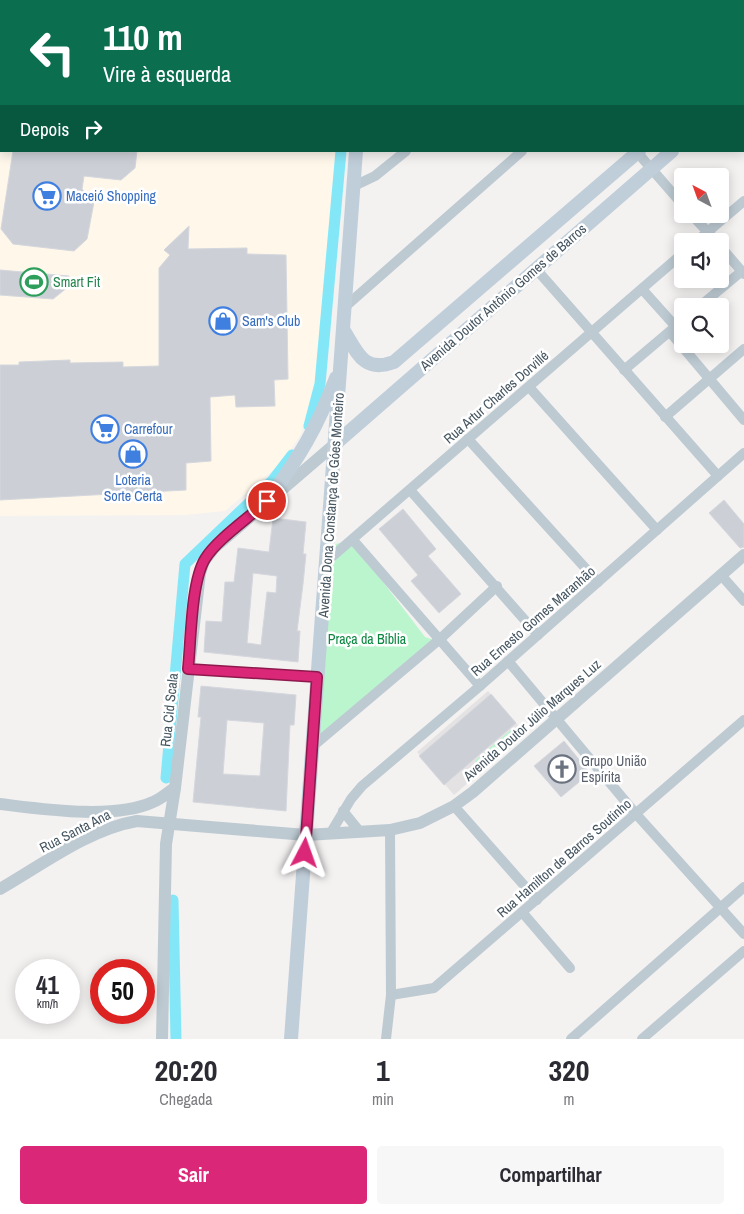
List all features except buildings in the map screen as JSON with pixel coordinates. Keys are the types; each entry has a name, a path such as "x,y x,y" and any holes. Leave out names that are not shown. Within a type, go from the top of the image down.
{"main road":[{"name":"Avenida Dona Constança de Góes Monteiro","path":"291,1039 342,364 356,152"},
{"name":"Avenida Doutor Antônio Gomes de Barros","path":"344,331 362,358 371,365 386,365 403,355 637,152"},
{"name":"Avenida Doutor Antônio Gomes de Barros","path":"335,444 671,152"},
{"path":"403,355 418,371"},
{"path":"267,501 296,462 317,427 342,364"}],"street":[{"path":"354,186 376,176 405,152"},
{"path":"346,306 521,152"},
{"path":"637,152 674,195"},
{"path":"700,223 708,232 744,201"},
{"path":"710,298 743,273 729,257"},
{"name":"Rua Artur Charles Dorvillé","path":"327,561 674,261"},
{"path":"536,268 591,334 718,476"},
{"path":"642,289 674,325"},
{"path":"624,370 674,329"},
{"path":"665,417 744,349"},
{"path":"693,353 710,378 744,420"},
{"path":"529,387 657,530"},
{"path":"468,439 598,582"},
{"name":"Rua Cid Scala","path":"162,1039 166,844 175,788 196,588 204,561 214,548 335,444"},
{"name":"Rua Ernesto Gomes Maranhão","path":"330,834 343,811 362,786 480,686 744,453"},
{"path":"410,490 538,634"},
{"path":"352,540 480,686"},
{"name":"Avenida Doutor Júlio Marques Luz","path":"306,835 390,830 420,823 454,806 557,719 744,555"},
{"path":"721,575 744,601"},
{"path":"312,747 440,639 497,586"},
{"path":"508,661 636,814 744,934"},
{"path":"188,669 317,677"},
{"name":"Rua Hamilton de Barros Soutinho","path":"391,995 434,988 744,720"},
{"path":"0,804 64,811 100,812 152,803 175,788"},
{"path":"454,806 537,900"},
{"path":"343,811 360,832"},
{"name":"Rua Santa Ana","path":"0,889 117,825 137,821 170,822 306,835"},
{"path":"386,1039 391,995 390,830"},
{"path":"571,1039 744,887"},
{"path":"522,912 570,968"},
{"path":"642,1039 744,951"}],"shaded area":[{"path":"0,152 336,152 315,385 301,434 283,462 225,511 185,515 0,516"},
{"path":"488,691 525,733 454,795 417,752"}],"green space":[{"name":"Praça da Bíblia","path":"351,540 425,637 437,641 312,747 328,546"},
{"path":"511,730 517,738 482,768 475,761"}],"waterway":[{"path":"309,426 320,384 341,152"},
{"path":"166,778 185,564 272,481 292,455"},
{"path":"173,900 176,1039"}],"place":[{"name":"Maceió Shopping","path":"47,196"},
{"name":"Smart Fit","path":"34,282"},
{"name":"Sam's Club","path":"223,321"},
{"name":"Carrefour","path":"105,429"},
{"name":"Loteria Sorte Certa","path":"133,454"},
{"name":"Grupo União Espírita","path":"562,769"}],"route":[{"path":"267,501 214,548 204,561 196,588 188,669 317,677 305,853"}]}
